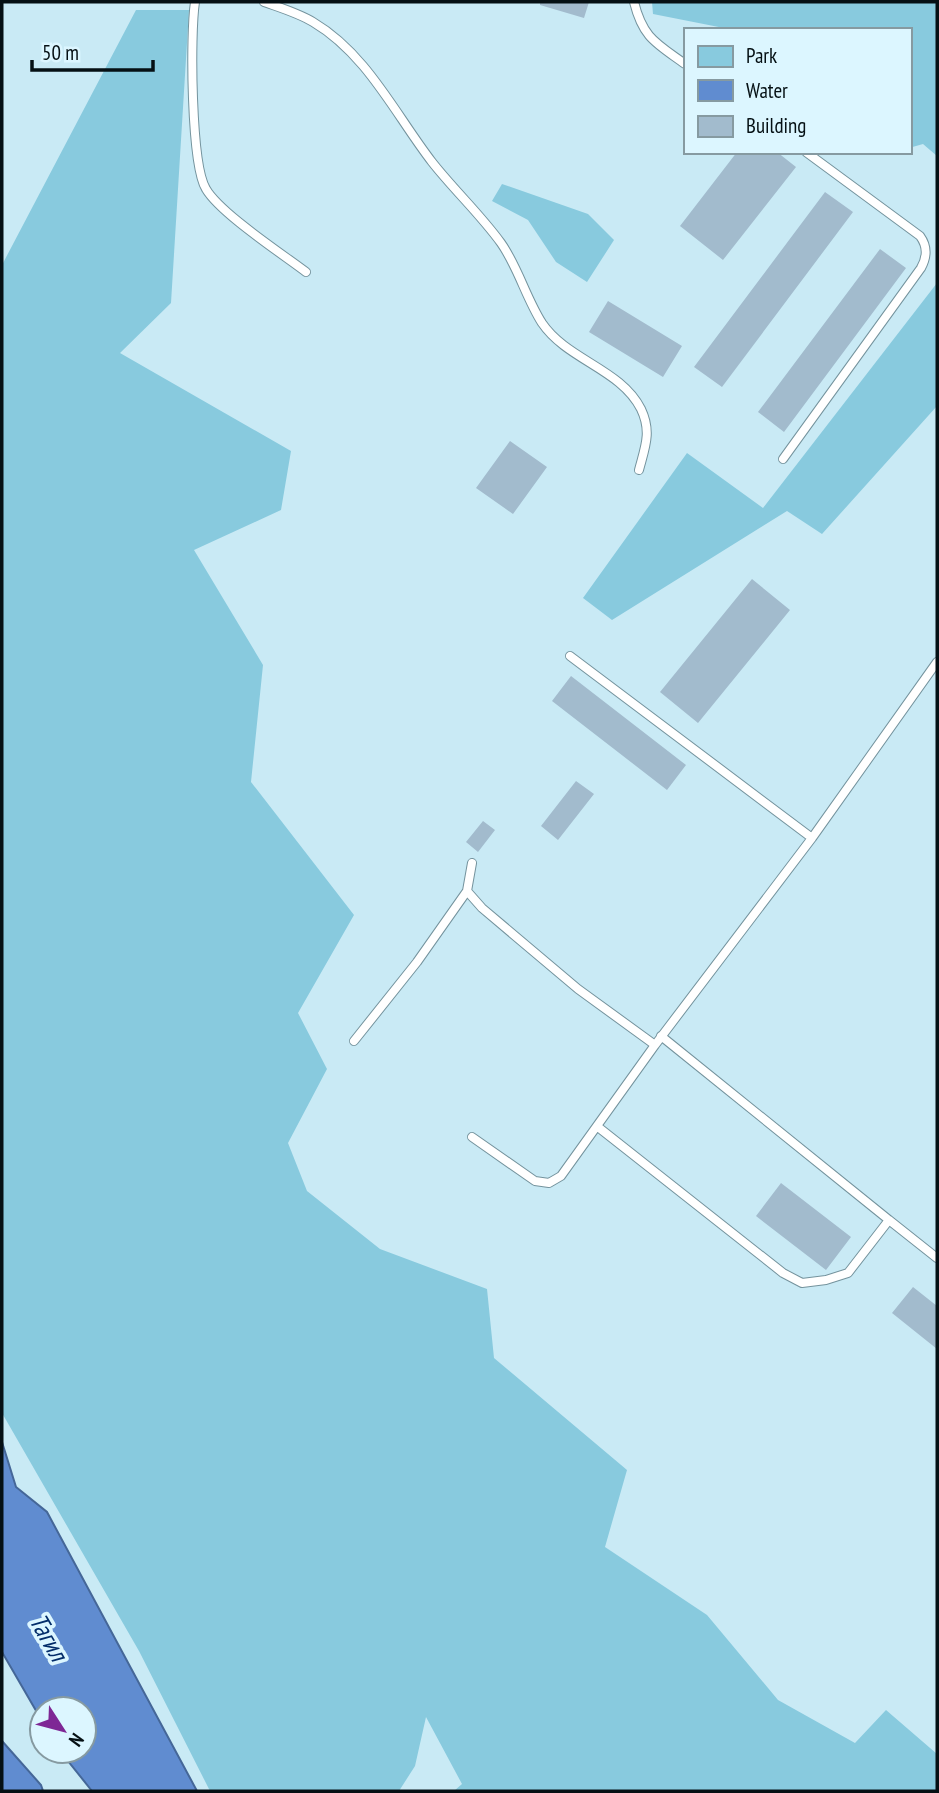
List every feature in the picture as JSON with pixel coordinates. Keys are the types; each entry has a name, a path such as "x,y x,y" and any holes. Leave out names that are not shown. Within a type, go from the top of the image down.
{"lane":[{"path":"195,2 192,24 193,85 199,168 205,189 219,204 306,272"},
{"path":"264,2 312,21 346,47 384,93 433,163 501,243 543,324 562,344 621,384 639,406 647,424 647,442 639,470"},
{"path":"634,2 640,26 653,42 684,63"},
{"path":"783,459 925,260 926,244 920,236 809,154"},
{"path":"570,656 812,838"},
{"path":"472,1137 535,1181 549,1183 561,1176 661,1036 812,838 937,662"},
{"path":"354,1041 417,962 467,891 472,863"},
{"path":"467,891 482,908 578,989 655,1045"},
{"path":"661,1036 937,1258"},
{"path":"598,1126 783,1273 802,1283 848,1273 889,1220"}],"green space":[{"path":"652,2 937,2 937,156 923,144 911,147 911,28 724,28 653,14"},
{"path":"136,10 189,10 171,303 120,353 291,451 281,510 194,550 263,665 251,782 354,915 298,1013 327,1069 288,1143 307,1191 380,1249 487,1289 494,1358 627,1470 605,1547 707,1615 778,1700 855,1743 886,1710 937,1754 937,1791 454,1791 462,1784 426,1717 415,1766 399,1791 210,1791 139,1651 2,1413 2,265"},
{"path":"502,184 588,214 614,240 587,282 556,262 528,220 492,201"},
{"path":"937,283 937,406 822,534 787,511 612,620 583,598 687,453 763,508"}],"water":[{"name":"Тагил","path":"2,1442 16,1487 47,1512 197,1791 92,1791 71,1765 98,1765 98,1695 28,1697 2,1652"},
{"path":"2,1741 41,1785 43,1791 2,1791"}],"building":[{"path":"540,2 589,2 584,18 540,5"},
{"path":"735,154 780,154 796,167 723,260 680,226"},
{"path":"825,192 853,212 722,387 694,367"},
{"path":"880,249 906,268 784,432 758,412"},
{"path":"608,301 682,346 663,377 589,332"},
{"path":"510,441 547,467 513,514 476,488"},
{"path":"752,579 790,610 698,723 660,692"},
{"path":"571,676 686,765 667,790 552,701"},
{"path":"576,781 594,794 558,840 541,826"},
{"path":"483,821 495,830 478,852 466,842"},
{"path":"781,1183 851,1237 826,1270 756,1216"},
{"path":"913,1287 937,1306 937,1349 892,1313"}]}
